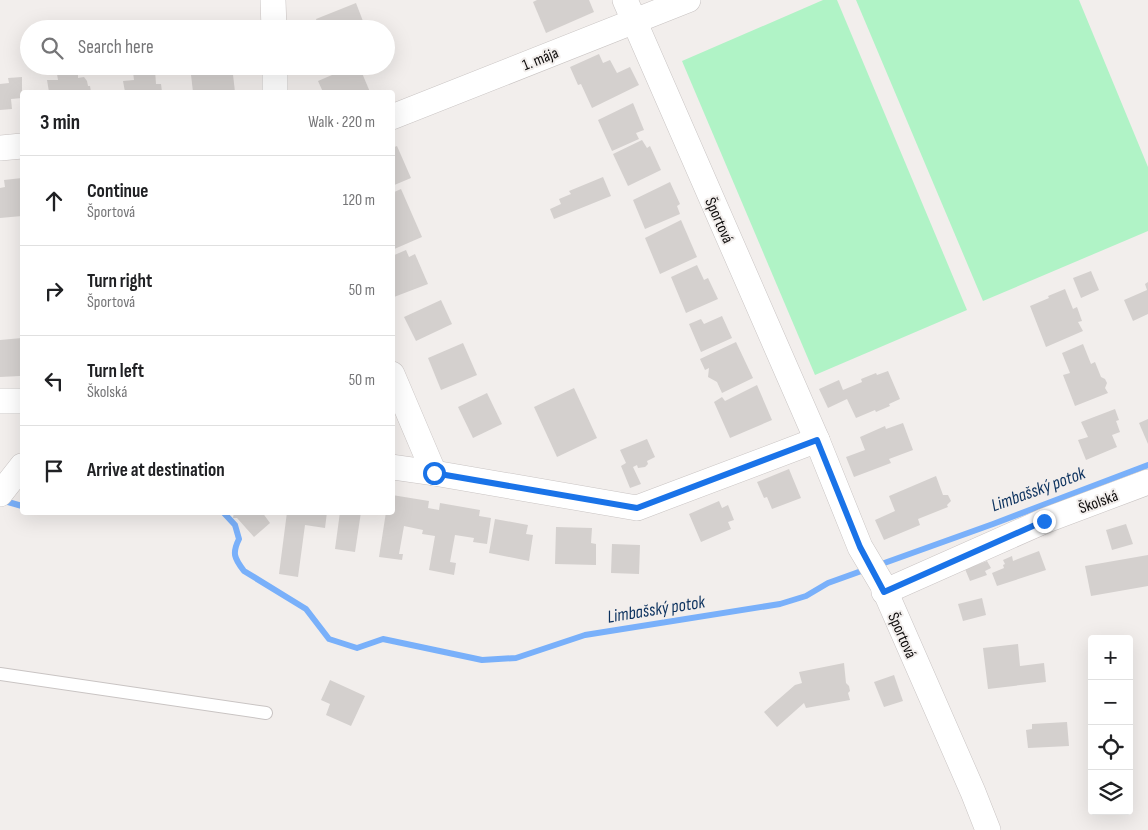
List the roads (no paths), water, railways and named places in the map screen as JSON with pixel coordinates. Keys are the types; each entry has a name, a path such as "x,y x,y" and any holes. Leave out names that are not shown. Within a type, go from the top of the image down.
{"street":[{"path":"273,0 274,20"},
{"name":"1. mája","path":"395,116 629,11 688,0"},
{"name":"Športová","path":"629,11 817,440 860,547 883,588 988,830"},
{"path":"275,75 275,90"},
{"path":"0,148 20,146"},
{"path":"395,381 434,473"},
{"path":"0,401 20,400"},
{"path":"395,468 434,473 637,508 817,440"},
{"name":"Školská","path":"883,588 1044,521 1148,482"}],"lane":[{"path":"0,674 266,713"}],"waterway":[{"name":"Limbašský potok","path":"876,566 1148,465"},
{"name":"Limbašský potok","path":"1,500 20,505"},
{"name":"Limbašský potok","path":"226,515 235,525 239,539 235,548 235,555 244,571 306,609 329,639 357,648 383,639 482,660 516,658 585,635 780,604 806,596 828,583 867,569"}]}
